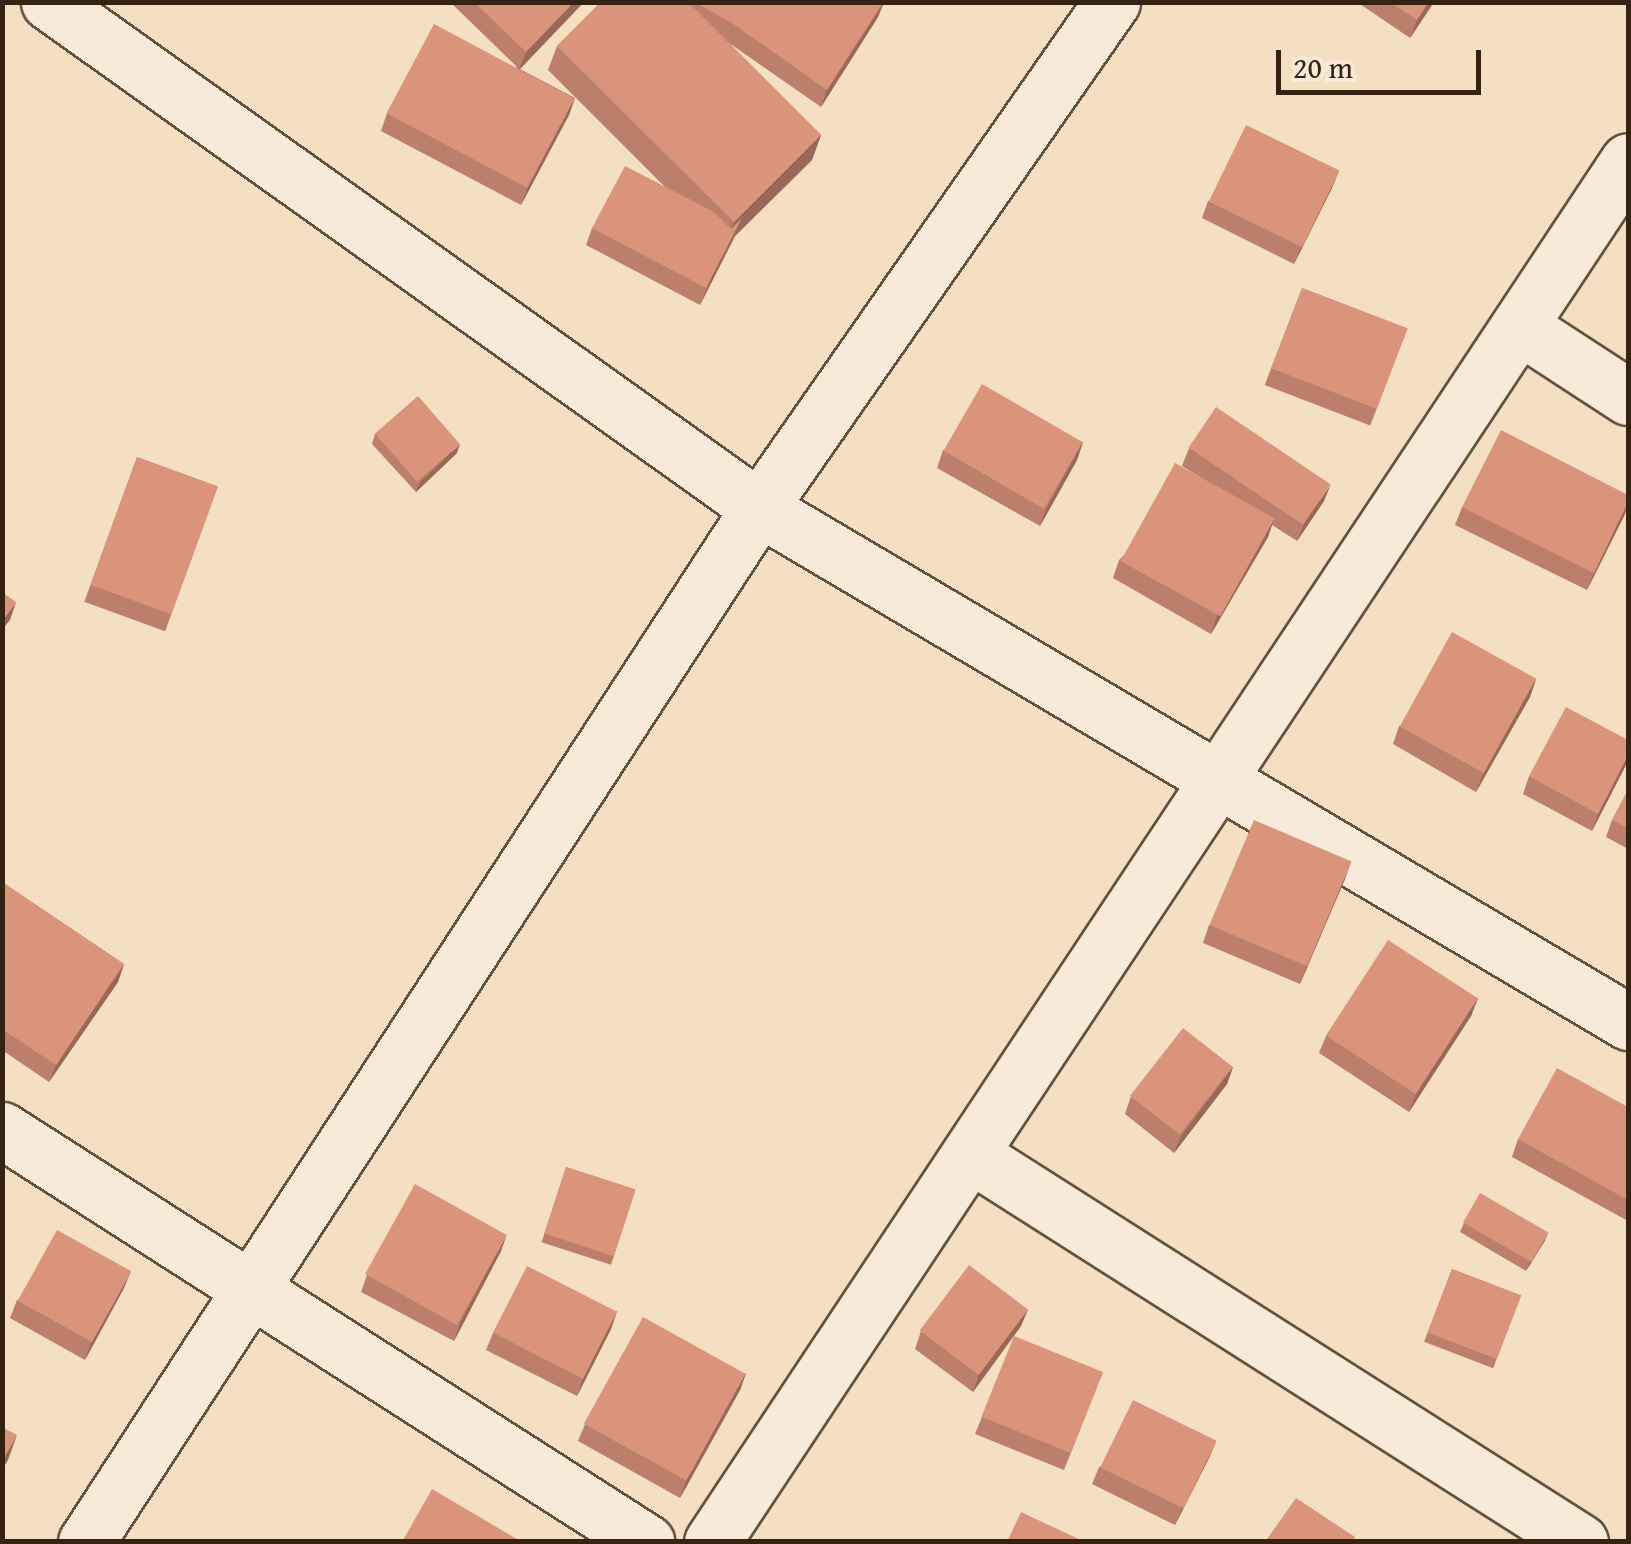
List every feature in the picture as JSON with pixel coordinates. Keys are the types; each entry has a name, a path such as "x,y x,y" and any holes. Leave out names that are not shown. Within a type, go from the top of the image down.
{"street":[{"path":"49,2 758,508 1628,1022"},
{"path":"86,1542 758,508 1112,2"},
{"path":"712,1542 1628,161"},
{"path":"1519,326 1628,397"},
{"path":"2,1130 252,1286 646,1542"},
{"path":"970,1154 1580,1542"}],"building":[{"path":"474,2 574,2 526,52"},
{"path":"601,2 688,2 821,135 734,222 557,46"},
{"path":"694,2 883,2 827,90 732,23"},
{"path":"1390,2 1429,2 1417,20"},
{"path":"434,24 574,99 527,188 387,113"},
{"path":"1246,125 1339,171 1302,247 1209,201"},
{"path":"625,166 714,212 731,229 742,218 706,288 592,228"},
{"path":"1302,288 1407,328 1377,409 1271,368"},
{"path":"982,384 1082,442 1044,509 944,451"},
{"path":"418,396 460,444 417,482 375,433"},
{"path":"1216,407 1330,484 1303,525 1189,448"},
{"path":"1501,430 1628,495 1594,573 1462,507"},
{"path":"137,457 218,486 171,614 90,585"},
{"path":"1175,463 1275,518 1220,616 1121,561"},
{"path":"2,592 16,602 2,621"},
{"path":"1452,632 1536,679 1484,773 1400,726"},
{"path":"1566,707 1628,740 1628,755 1598,814 1529,776"},
{"path":"1628,790 1628,828 1612,820"},
{"path":"1254,820 1352,861 1307,966 1209,925"},
{"path":"2,882 124,964 56,1065 2,1029"},
{"path":"1388,940 1478,998 1416,1094 1326,1036"},
{"path":"1183,1028 1233,1067 1180,1135 1130,1096"},
{"path":"1557,1068 1628,1107 1628,1200 1518,1139"},
{"path":"566,1167 635,1190 614,1256 544,1234"},
{"path":"415,1184 507,1235 457,1325 365,1274"},
{"path":"1480,1193 1548,1232 1531,1262 1463,1222"},
{"path":"57,1230 131,1271 92,1342 18,1301"},
{"path":"969,1265 1028,1310 979,1375 920,1330"},
{"path":"527,1266 617,1312 583,1379 493,1333"},
{"path":"1452,1269 1521,1296 1497,1359 1428,1332"},
{"path":"643,1317 745,1374 686,1480 584,1424"},
{"path":"1014,1336 1103,1372 1070,1453 981,1417"},
{"path":"1133,1400 1217,1441 1184,1508 1100,1467"},
{"path":"2,1427 17,1435 2,1461"},
{"path":"432,1489 522,1542 402,1542"},
{"path":"1296,1498 1355,1537 1352,1542 1265,1542"},
{"path":"1021,1512 1085,1542 1007,1542"}]}
